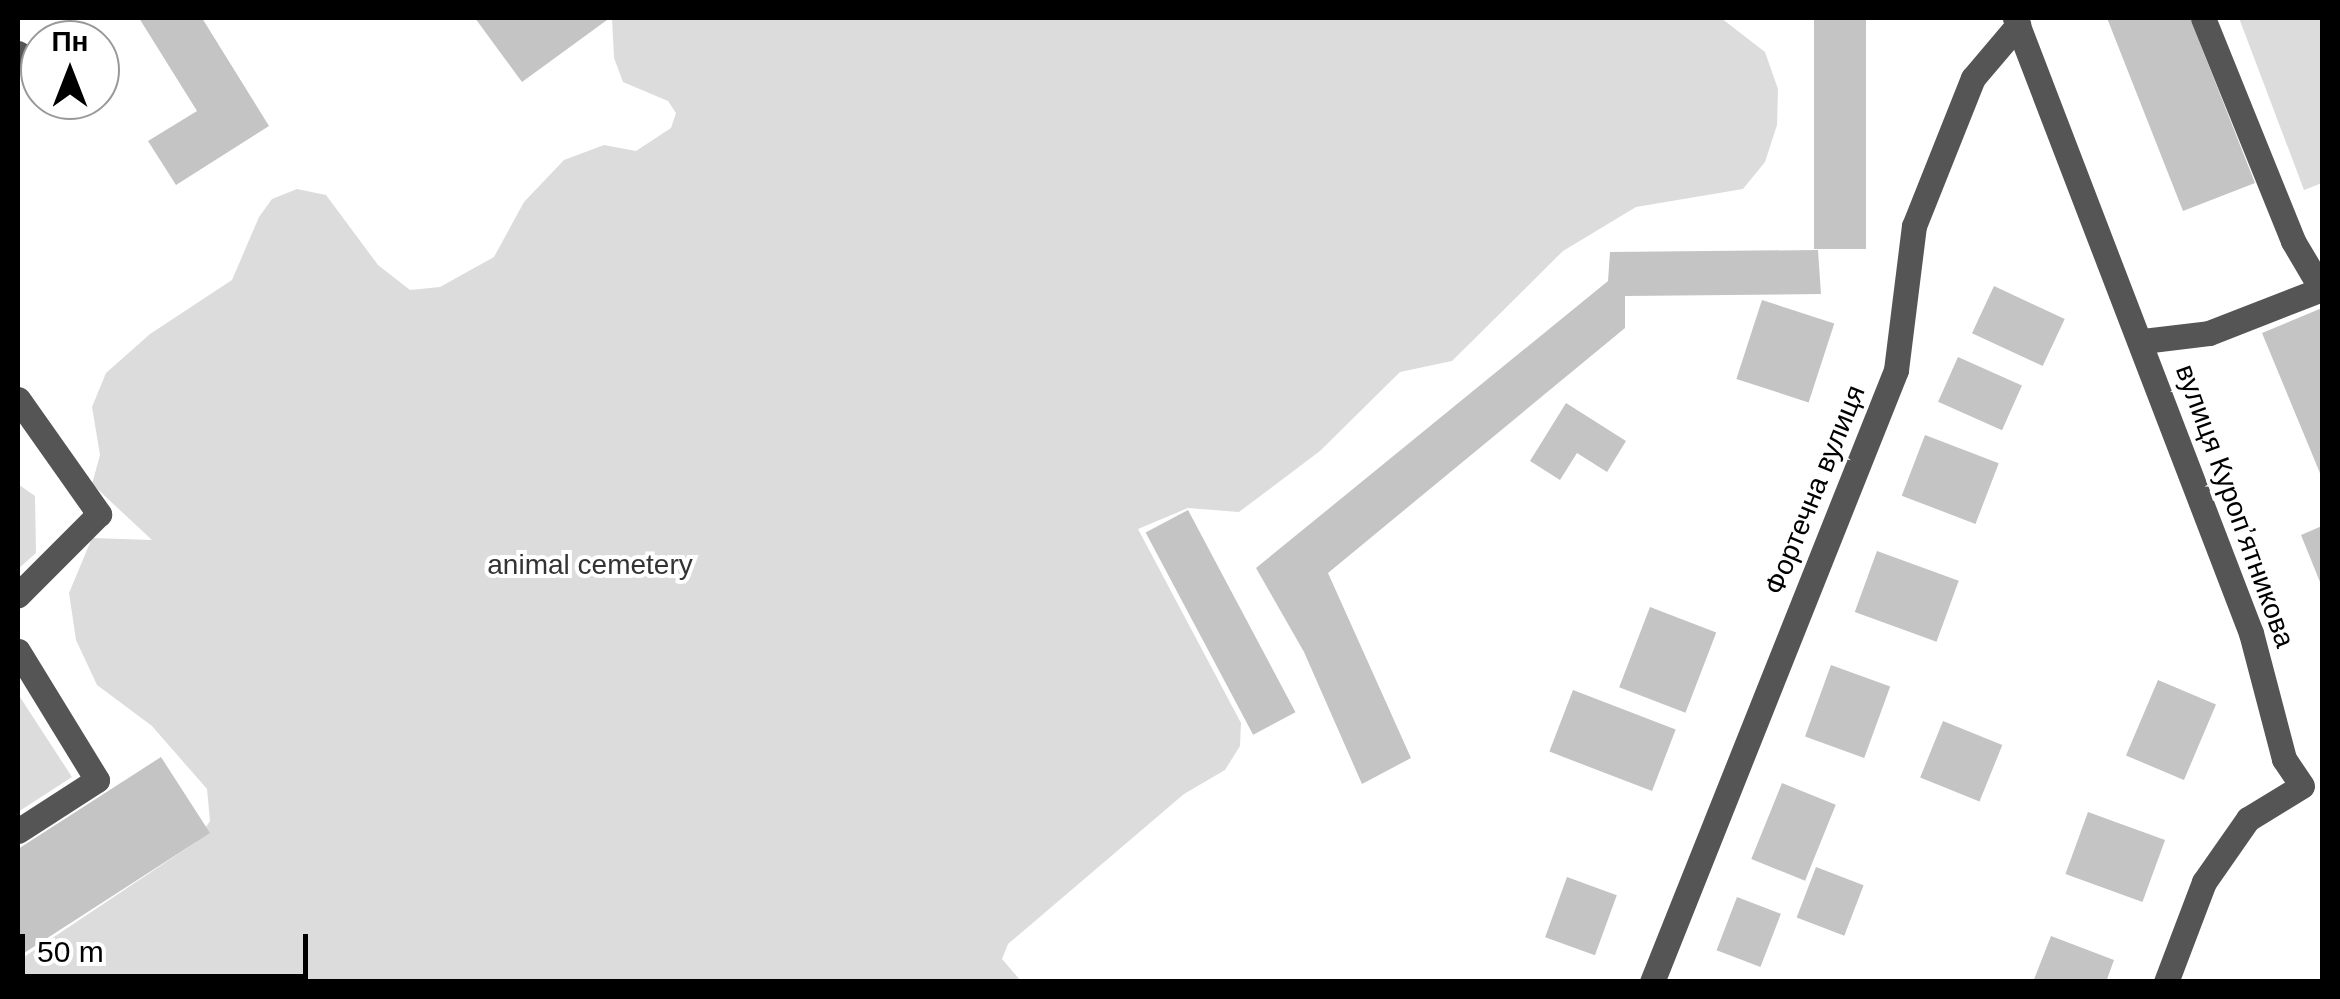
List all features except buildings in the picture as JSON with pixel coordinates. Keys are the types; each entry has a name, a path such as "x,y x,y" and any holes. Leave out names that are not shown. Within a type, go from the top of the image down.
{"street":[{"path":"2143,341 2209,333 2322,290 2293,242 2203,18"},
{"name":"вулиця Куропʼятникова","path":"2017,21 2143,341 2251,633 2284,759 2312,789 2248,819 2204,882 2166,982"},
{"name":"Фортечна вулиця","path":"1652,982 1896,370 1914,226 1973,78 2017,21"},
{"path":"18,399 99,514 18,595"},
{"path":"18,652 96,780 18,831"}],"green space":[{"name":"animal cemetery","path":"612,18 1721,18 1765,52 1778,89 1777,125 1765,162 1743,189 1636,207 1563,251 1452,361 1400,372 1320,451 1239,512 1188,508 1138,529 1241,723 1240,746 1225,770 1184,794 1008,944 1002,959 1021,981 18,982 18,961 196,842 210,821 207,789 152,726 97,685 76,640 69,593 92,538 152,540 92,484 100,455 92,407 106,373 150,334 232,280 259,217 272,199 297,189 326,195 378,265 410,290 440,287 494,257 524,202 564,160 604,145 636,151 671,128 676,113 668,101 623,82 614,58"},
{"path":"2239,18 2322,18 2322,183 2304,190"},
{"path":"18,484 35,496 36,553 18,569"},
{"path":"18,694 72,777 18,812"}]}
